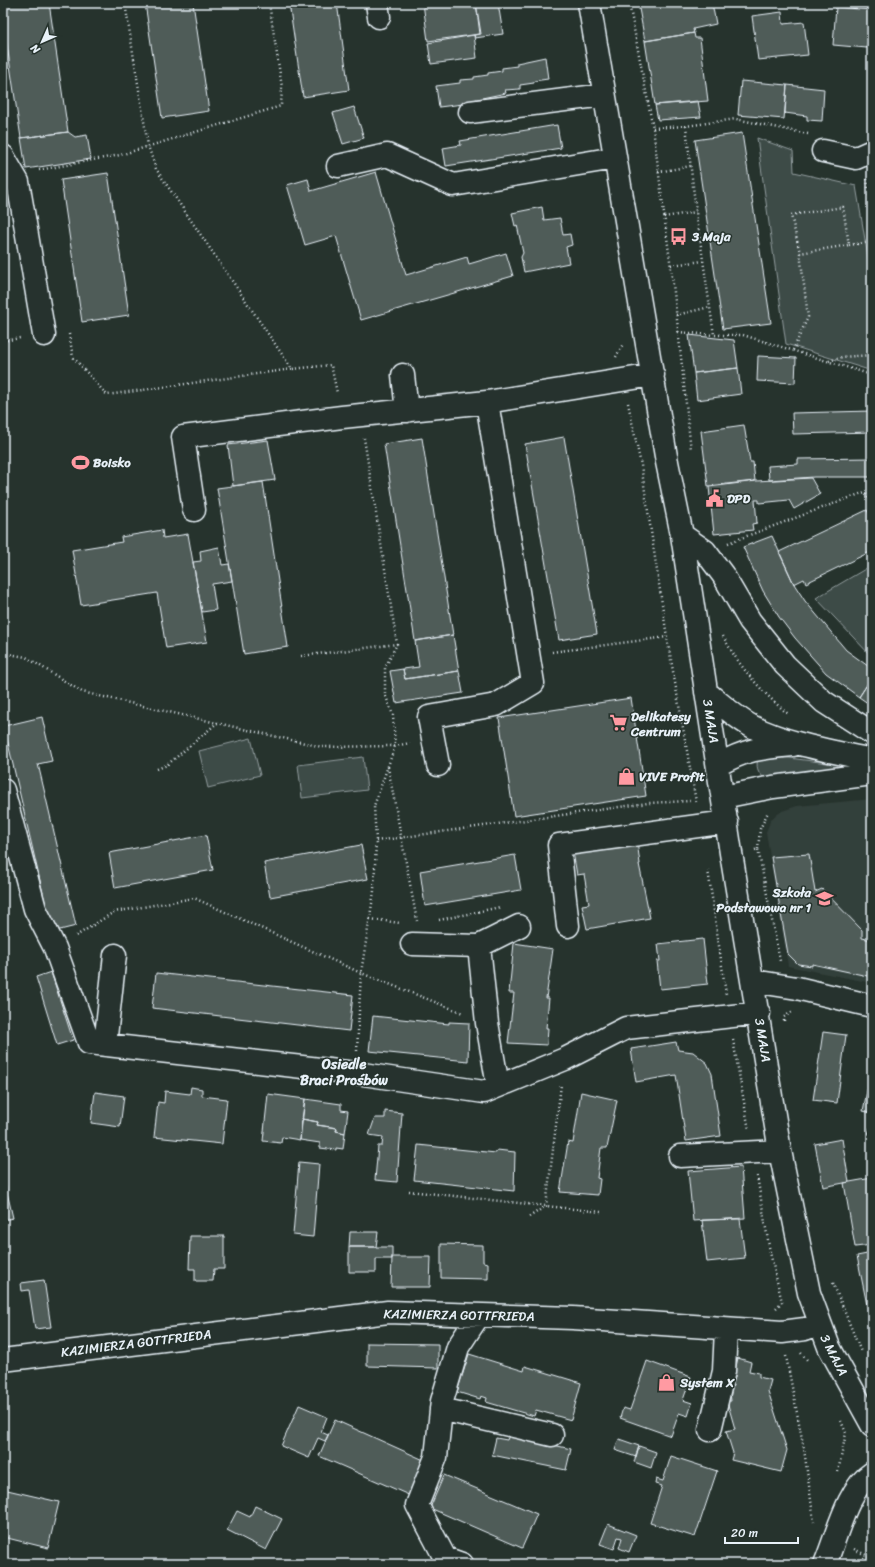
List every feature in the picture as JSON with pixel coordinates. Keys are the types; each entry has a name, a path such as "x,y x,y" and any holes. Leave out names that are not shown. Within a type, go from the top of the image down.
{"street":[{"name":"3 MAJA","path":"589,3 667,462 682,535 780,1151 809,1293 819,1324 829,1347 872,1425"},
{"path":"470,112 604,94"},
{"path":"5,148 18,182 44,335"},
{"path":"823,151 856,158 868,153"},
{"path":"338,166 387,155 453,185 615,158"},
{"path":"403,375 407,411"},
{"path":"194,510 183,438 342,417 487,402 653,375"},
{"path":"438,765 429,717 496,705 533,683 487,402"},
{"path":"682,535 705,551 722,574 750,621 785,666 824,702 872,733"},
{"path":"706,692 728,710 753,727 800,745 872,760"},
{"path":"718,765 734,756 753,749 800,745"},
{"path":"723,797 781,786 872,774"},
{"path":"3,790 35,909 55,948 89,1043 356,1073 484,1092 565,1059 626,1028 759,1014"},
{"path":"568,926 559,845 727,822"},
{"path":"411,934 479,946 511,930"},
{"path":"479,946 488,1023 498,1086"},
{"path":"105,1045 115,955"},
{"path":"753,981 790,987 872,1006"},
{"path":"680,1156 780,1151"},
{"name":"KAZIMIERZA GOTTFRIEDA","path":"3,1360 388,1312 573,1318 782,1332 805,1329 819,1324"},
{"path":"449,1562 417,1505 436,1457 441,1409 458,1347 479,1315"},
{"path":"710,1430 724,1371 726,1329"},
{"path":"441,1409 552,1435"},
{"path":"825,1564 853,1493 862,1481 872,1473"}],"path":[{"path":"125,3 148,146 156,170 292,369"},
{"path":"31,171 120,155 281,106 282,87 269,3"},
{"path":"629,3 653,128 671,265 691,451"},
{"path":"653,128 736,120 807,133 823,151"},
{"path":"3,124 5,148"},
{"path":"686,126 696,212 714,335"},
{"path":"868,153 872,216"},
{"path":"658,172 691,166"},
{"path":"793,350 808,317 800,252 791,215 843,207 849,245"},
{"path":"664,217 696,212"},
{"path":"800,252 872,242"},
{"path":"671,265 703,261"},
{"path":"676,315 710,307"},
{"path":"68,329 73,357 107,395 331,364 342,417"},
{"path":"678,332 714,335 743,335 872,375"},
{"path":"829,361 842,357 872,355"},
{"path":"356,1073 361,973 374,891 376,841 374,806 395,746 393,715 385,694 386,668 397,644 363,433"},
{"path":"705,551 865,492 872,505"},
{"path":"723,636 735,659 764,693 790,716"},
{"path":"544,653 666,637"},
{"path":"302,656 397,644"},
{"path":"3,654 26,657 82,692 322,747 395,746 434,738"},
{"path":"157,769 168,765 218,723"},
{"path":"388,767 418,924 411,934"},
{"path":"376,841 648,803 696,801"},
{"path":"55,948 114,912 194,898 361,973 488,1023"},
{"path":"433,921 500,907 511,930"},
{"path":"370,919 404,923"},
{"path":"785,1024 784,1017 792,1012 790,987"},
{"path":"529,1217 546,1206 565,1059"},
{"path":"409,1191 601,1212"},
{"path":"831,1275 851,1330 863,1357"},
{"path":"786,1351 804,1448 815,1530 872,1558"},
{"path":"793,1352 801,1353 809,1362"},
{"path":"836,1478 846,1433 840,1419"},
{"path":"858,1564 866,1556"}],"shaded area":[{"path":"757,138 793,151 794,172 856,186 872,281 872,371 786,344"},
{"path":"872,565 872,657 816,598"},
{"path":"251,738 260,775 208,788 199,751"},
{"path":"767,755 842,765 842,768 764,778 758,769 757,761 758,758"},
{"path":"363,757 367,790 302,798 298,765"},
{"name":"Szkoła Podstawowa nr 1","path":"872,799 872,983 788,966 766,832 771,819 782,811 797,806"}],"building":[{"path":"3,3 49,3 68,132 21,138 3,19"},
{"path":"145,3 193,3 209,111 162,118"},
{"path":"289,3 337,3 349,90 303,97"},
{"path":"423,3 476,3 480,34 428,41"},
{"path":"476,3 498,3 503,34 475,38 474,35 481,34"},
{"path":"638,3 691,3 692,7 712,3 716,24 693,29 694,33 645,41"},
{"path":"836,7 870,10 867,48 833,45"},
{"path":"782,12 783,24 804,22 808,55 758,60 752,16"},
{"path":"694,33 695,38 700,38 708,101 655,105 645,41"},
{"path":"474,35 477,58 431,64 428,43"},
{"path":"545,57 548,79 520,85 520,89 505,90 506,93 463,102 463,104 439,107 436,86 460,83 460,80 474,79 474,77 488,75 488,73 502,71 502,68 517,66 517,63"},
{"path":"741,81 787,85 784,119 738,115"},
{"path":"787,85 824,89 822,121 807,120 807,116 785,113"},
{"path":"698,101 701,117 658,120 655,105"},
{"path":"354,107 364,138 343,144 333,113"},
{"path":"557,125 561,148 446,166 443,148 461,145 460,141"},
{"path":"68,132 75,137 87,135 91,159 26,169 21,138"},
{"path":"742,133 771,323 723,329 695,140"},
{"path":"376,172 406,275 467,257 469,264 506,253 513,276 361,320 336,236 305,245 287,185 308,179 311,191"},
{"path":"108,173 129,315 82,322 61,180"},
{"path":"542,207 544,220 560,218 563,235 570,234 572,245 566,247 569,263 524,272 521,257 523,253 517,225 515,226 512,213"},
{"path":"689,335 734,340 738,368 694,373"},
{"path":"758,356 796,358 795,383 757,381"},
{"path":"738,368 741,394 697,400 694,373"},
{"path":"872,411 872,432 793,434 792,413"},
{"path":"744,425 750,462 753,462 755,481 708,486 701,431"},
{"path":"564,437 597,634 559,640 525,444"},
{"path":"422,438 453,635 415,641 384,444"},
{"path":"268,440 275,480 233,486 228,445"},
{"path":"872,458 872,477 814,477 769,480 768,466 798,464 798,459"},
{"path":"811,478 820,494 794,509 789,500 759,503 759,500 755,500 757,523 752,524 753,530 714,534 709,487 756,481"},
{"path":"263,482 288,647 244,654 217,488"},
{"path":"867,510 872,519 872,551 806,583 804,579 794,584 779,552"},
{"path":"162,530 163,538 188,534 207,642 166,648 157,593 81,605 72,550 122,542 121,537"},
{"path":"772,536 794,584 805,601 846,650 872,669 872,677 859,697 826,673 795,638 779,617 763,591 743,547"},
{"path":"219,547 222,565 229,564 232,581 212,584 216,610 202,612 193,562 201,561 200,551"},
{"path":"453,635 459,671 405,679 403,669 419,667 415,641"},
{"path":"403,669 405,679 459,671 463,693 396,703 390,671"},
{"path":"872,677 872,706 859,697"},
{"path":"631,698 646,796 514,816 499,718"},
{"path":"42,717 52,761 38,764 76,926 52,932 4,726"},
{"path":"206,835 213,870 115,888 109,853"},
{"path":"637,841 639,864 650,918 587,929 582,905 589,904 584,874 577,875 573,852"},
{"path":"361,845 368,879 270,897 264,863"},
{"path":"809,854 815,892 822,889 862,930 862,938 872,940 872,977 812,964 812,966 798,964 788,954 771,857"},
{"path":"515,855 521,890 425,906 420,871"},
{"path":"703,939 708,984 660,989 657,961 660,961 658,944"},
{"path":"514,943 553,949 546,998 549,998 546,1028 548,1028 547,1045 508,1043 514,993 509,993"},
{"path":"51,972 73,1040 57,1045 36,977"},
{"path":"156,973 353,995 349,1031 152,1008"},
{"path":"373,1016 449,1024 449,1022 469,1023 468,1061 369,1051"},
{"path":"823,1032 846,1035 837,1103 813,1100"},
{"path":"676,1042 678,1050 693,1052 707,1063 712,1074 721,1136 686,1141 676,1075 636,1082 631,1049"},
{"path":"872,1066 872,1113 863,1111"},
{"path":"191,1087 202,1089 202,1096 227,1099 222,1144 154,1137 158,1102 164,1103 165,1091 190,1094"},
{"path":"95,1092 124,1096 120,1127 91,1123"},
{"path":"581,1092 617,1100 607,1148 601,1148 597,1178 600,1179 598,1195 560,1192 568,1142 573,1143"},
{"path":"268,1094 305,1099 300,1140 282,1137 281,1143 263,1141"},
{"path":"305,1099 341,1104 341,1110 348,1111 345,1133 336,1131 337,1128 317,1125 318,1122 302,1119"},
{"path":"385,1111 402,1113 397,1182 375,1180 378,1146 382,1146 383,1137 369,1135 375,1118 385,1118"},
{"path":"302,1119 318,1122 317,1125 337,1128 336,1131 345,1133 343,1149 336,1148 336,1150 320,1148 320,1143 300,1140"},
{"path":"871,1125 872,1134 868,1134"},
{"path":"842,1139 849,1182 823,1187 815,1144"},
{"path":"418,1145 496,1153 497,1150 515,1152 514,1191 414,1180"},
{"path":"299,1162 319,1164 313,1237 293,1235"},
{"path":"741,1167 745,1218 693,1221 688,1171"},
{"path":"3,1175 13,1218 3,1220"},
{"path":"872,1178 872,1245 855,1247 844,1183"},
{"path":"740,1219 745,1258 707,1262 702,1220"},
{"path":"350,1232 378,1232 376,1247 349,1247"},
{"path":"190,1236 224,1236 224,1269 214,1269 213,1281 195,1281 195,1269 189,1269"},
{"path":"441,1244 483,1245 483,1262 488,1263 488,1279 441,1278"},
{"path":"349,1247 392,1247 392,1259 376,1259 376,1272 349,1272"},
{"path":"872,1253 872,1314 869,1315 857,1256"},
{"path":"392,1257 431,1257 430,1287 391,1287"},
{"path":"44,1280 51,1327 35,1329 29,1290 22,1291 21,1283"},
{"path":"367,1343 438,1344 438,1368 367,1366"},
{"path":"469,1354 524,1371 525,1366 581,1383 571,1420 536,1410 534,1416 486,1402 487,1398 481,1396 480,1399 457,1392"},
{"path":"738,1358 751,1362 749,1371 759,1373 759,1377 771,1380 768,1391 787,1450 781,1472 731,1460 733,1453 726,1431 735,1429 727,1401 731,1401 730,1392"},
{"path":"647,1361 691,1377 683,1400 692,1403 688,1416 679,1413 671,1436 620,1418 623,1408 630,1410"},
{"path":"299,1405 327,1417 321,1432 328,1435 325,1441 318,1438 309,1458 281,1446"},
{"path":"335,1420 426,1461 411,1496 319,1456"},
{"path":"509,1435 571,1449 566,1470 492,1455 496,1438 507,1440"},
{"path":"619,1439 639,1446 636,1457 615,1450"},
{"path":"639,1446 656,1452 651,1468 634,1462"},
{"path":"671,1456 717,1471 695,1537 650,1523 662,1486 655,1484 656,1479 663,1481"},
{"path":"444,1475 537,1514 522,1548 430,1508"},
{"path":"3,1489 59,1502 48,1548 3,1537"},
{"path":"255,1506 282,1519 266,1550 227,1530 237,1511 250,1517"},
{"path":"608,1524 636,1535 629,1552 619,1548 622,1538 618,1537 614,1549 600,1544"}],"place":[{"name":"3 Maja","path":"679,236"},
{"name":"Boisko","path":"80,462"},
{"name":"DPD","path":"714,498"},
{"name":"Delikatesy Centrum","path":"618,723"},
{"name":"VIVE Profit","path":"626,776"},
{"name":"Szkoła Podstawowa nr 1","path":"824,899"},
{"name":"System X","path":"667,1382"}],"district":[{"name":"Osiedle Braci Prośbów","path":"344,1072"}]}
